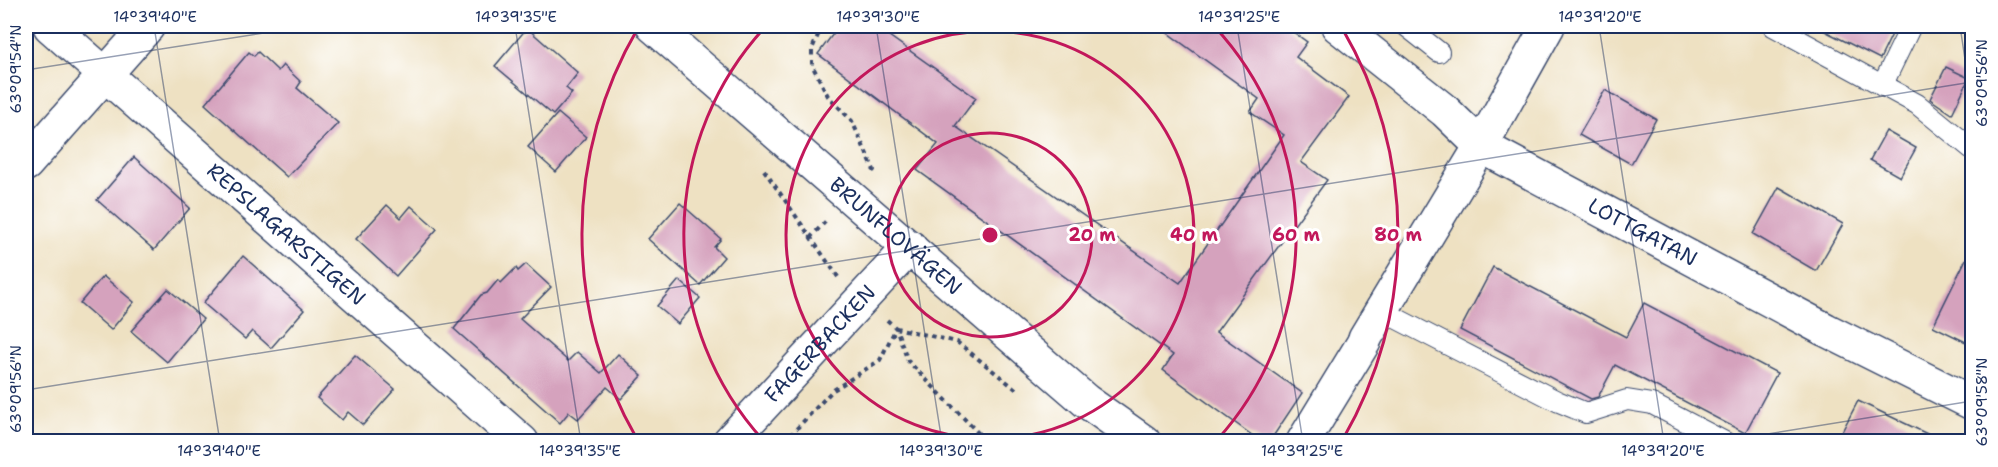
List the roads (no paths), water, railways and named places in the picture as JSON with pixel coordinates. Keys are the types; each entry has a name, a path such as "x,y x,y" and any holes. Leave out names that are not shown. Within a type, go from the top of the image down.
{"street":[{"name":"REPSLAGARSTIGEN","path":"50,26 522,441"},
{"path":"26,164 148,26"},
{"name":"BRUNFLOVÄGEN","path":"653,26 1086,400 1144,441"},
{"name":"LOTTGATAN","path":"1338,26 1445,111 1481,146 1826,330 1972,403"},
{"path":"1303,441 1481,146 1548,26"},
{"name":"FAGERBACKEN","path":"729,441 910,247"}],"lane":[{"path":"1406,26 1439,52"},
{"path":"1773,26 1917,104 1972,149"},
{"path":"1882,86 1911,26"},
{"path":"1370,330 1586,413 1627,400 1652,404 1725,441"}]}
